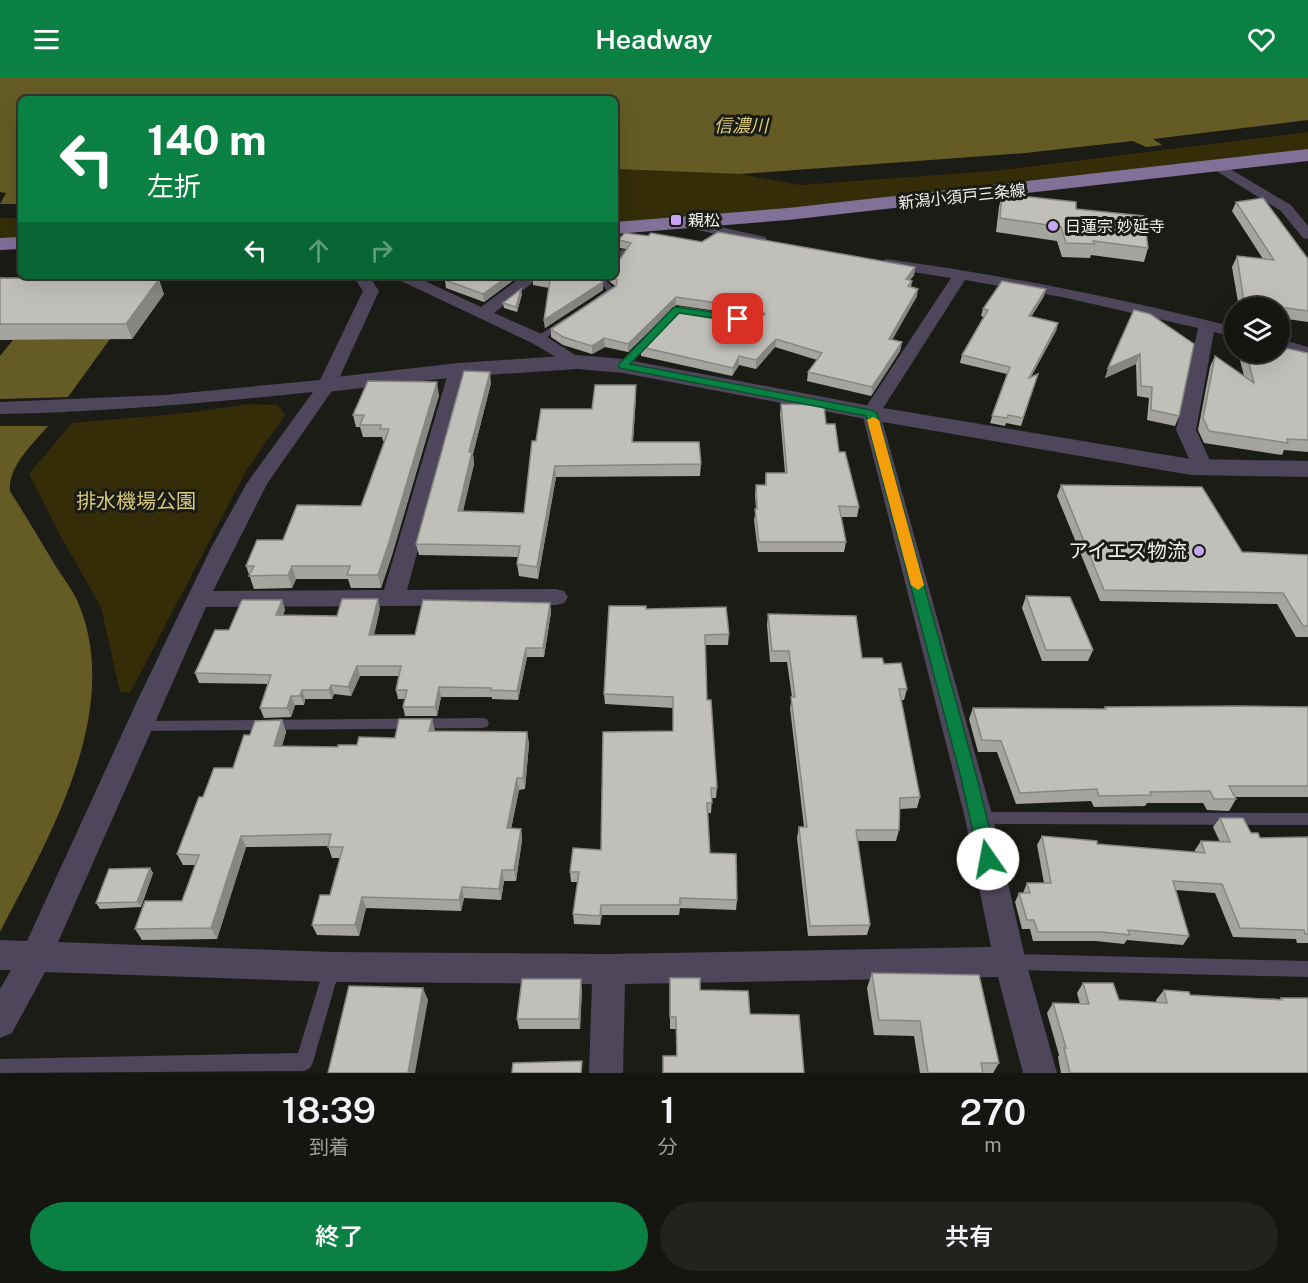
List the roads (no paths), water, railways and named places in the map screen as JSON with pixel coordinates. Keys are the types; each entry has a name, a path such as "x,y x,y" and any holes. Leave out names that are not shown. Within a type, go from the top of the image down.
{"main road":[{"name":"新潟小須戸三条線","path":"618,228 987,193 1308,155"},
{"path":"0,244 18,243"}],"street":[{"path":"1218,166 1286,208 1308,235"},
{"path":"685,223 776,243"},
{"path":"869,261 1076,293 1224,329"},
{"path":"961,274 871,413 979,818 1010,962 1040,1073"},
{"path":"0,1021 14,956 139,726 222,546 257,483 327,385 371,291 363,279"},
{"path":"409,279 538,339 577,362"},
{"path":"483,312 529,279"},
{"path":"1203,467 1186,430 1207,325"},
{"path":"1290,346 1308,351"},
{"path":"0,408 72,408 194,400 458,370 577,362 623,366 871,413 1203,467 1308,469"},
{"path":"393,598 458,370"},
{"path":"197,599 556,597"},
{"path":"14,956 333,967 609,969 1010,962"},
{"path":"606,1073 609,969"}],"lane":[{"path":"618,259 625,251"},
{"path":"594,302 612,290 601,279"},
{"path":"623,366 677,310 700,313"},
{"path":"538,339 575,314"},
{"path":"139,726 482,723"},
{"path":"979,818 1308,819"},
{"path":"1010,962 1308,969"},
{"path":"0,1068 304,1062 333,967"}],"water":[{"name":"信濃川","path":"0,78 1308,78 1308,120 1153,139 1162,145 1146,147 1133,141 1025,153 740,174 618,169 618,96 18,96 18,204 0,204 6,193 0,192"},
{"path":"110,339 68,397 0,399 0,356 13,340"},
{"path":"0,426 48,426 17,464 10,482 10,491 77,600 89,642 92,684 87,728 75,771 59,814 0,932"}],"place":[{"name":"親松","path":"676,220"},
{"name":"日蓮宗 妙延寺","path":"1053,226"},
{"name":"アイエス物流","path":"1199,551"}],"park label":[{"name":"排水機場公園","path":"136,501"}]}
